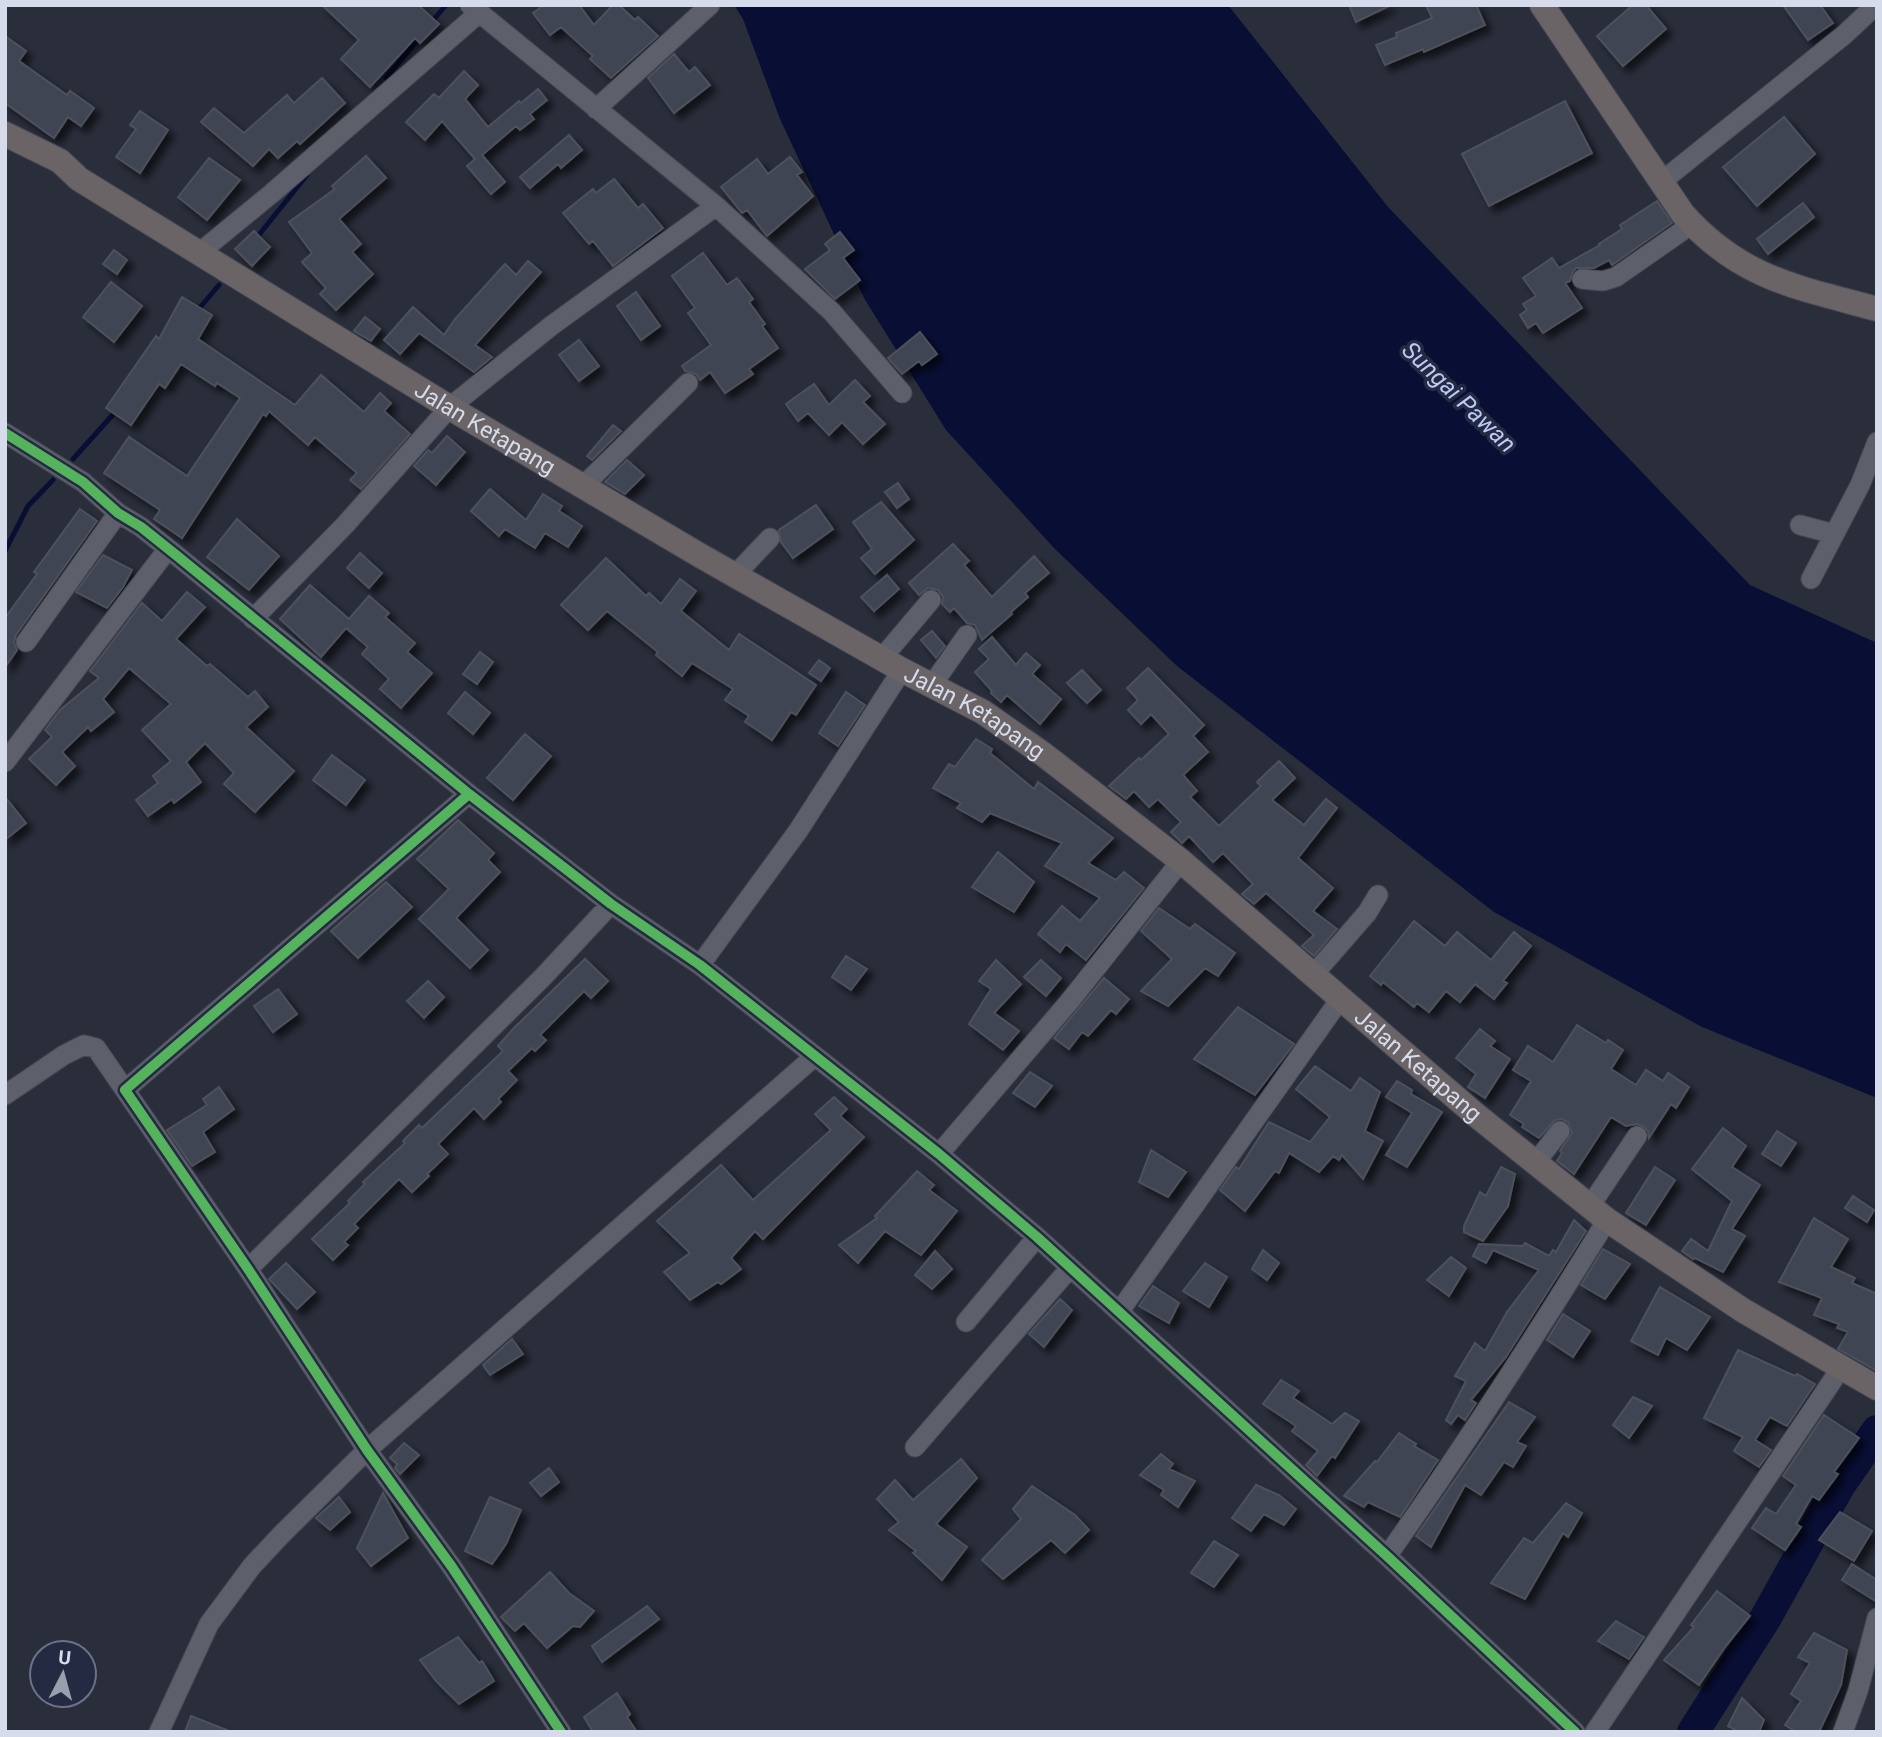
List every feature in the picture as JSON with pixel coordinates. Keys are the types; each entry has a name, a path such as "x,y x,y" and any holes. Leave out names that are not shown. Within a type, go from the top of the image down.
{"main road":[{"path":"1542,5 1692,224 1722,252 1770,279 1877,309"},
{"name":"Jalan Ketapang","path":"5,134 61,161 79,179 583,486 892,664 983,712 1044,754 1181,861 1476,1115 1599,1213 1744,1311 1877,1388"}],"street":[{"path":"597,110 710,5"},
{"path":"1661,181 1844,35 1876,5"},
{"path":"199,253 271,194 474,9 716,206 832,312 902,393"},
{"path":"253,619 345,525 450,407 562,318 716,206"},
{"path":"1581,279 1603,281 1616,277 1692,224"},
{"path":"583,486 688,383"},
{"path":"5,433 83,482 468,794 611,904 700,965 939,1154 1038,1237 1575,1732"},
{"path":"1811,579 1873,464 1877,442"},
{"path":"26,642 118,513"},
{"path":"1800,526 1834,534"},
{"path":"735,575 770,538"},
{"path":"5,762 168,549"},
{"path":"700,965 797,831 931,600"},
{"path":"932,685 967,635"},
{"path":"125,1090 468,794"},
{"path":"939,1154 1069,1002 1181,861"},
{"path":"1313,975 1367,913 1378,895"},
{"path":"248,1269 543,977 611,904"},
{"path":"1119,1312 1341,998"},
{"path":"5,1095 64,1055 84,1045 96,1048 368,1450 452,1567 561,1732"},
{"path":"159,1732 209,1624 245,1576 281,1535 368,1450 815,1056"},
{"path":"1536,1162 1560,1131"},
{"path":"1387,1556 1461,1452 1536,1336 1637,1136"},
{"path":"966,1322 1038,1237"},
{"path":"915,1447 1070,1268"},
{"path":"1595,1732 1842,1368"},
{"path":"1843,1732 1858,1691 1877,1618"}],"water":[{"name":"Sungai Pawan","path":"734,5 1228,5 1388,207 1750,585 1877,643 1877,1098 1702,1027 1494,912 1177,666 1055,549 946,430 864,298 780,119 743,19"}],"building":[{"path":"322,5 418,5 439,24 420,43 415,38 370,87 341,59 359,40"},
{"path":"544,5 579,5 594,25 613,5 619,5 635,20 638,17 658,36 611,78 590,59 593,56 561,27 550,35 533,13"},
{"path":"1349,5 1391,5 1356,22"},
{"path":"1426,5 1476,5 1485,25 1424,52 1423,49 1385,65 1376,45 1397,37 1396,33 1432,18"},
{"path":"1633,5 1646,5 1666,29 1623,66 1597,36"},
{"path":"1783,5 1820,5 1833,23 1808,40"},
{"path":"5,36 26,51 19,61 67,95 70,91 94,108 81,126 68,117 54,138 5,103"},
{"path":"674,54 689,72 695,67 710,85 674,113 648,78"},
{"path":"464,71 478,85 465,99 488,127 538,89 547,100 530,114 534,119 520,130 516,126 482,155 505,182 491,194 467,166 475,159 442,121 425,140 406,122 434,94 439,98"},
{"path":"322,78 345,103 300,144 297,141 278,158 269,149 253,166 201,122 214,108 244,133 287,95 294,103"},
{"path":"1565,101 1592,153 1489,206 1462,154"},
{"path":"140,111 168,130 140,173 116,157 136,129 130,125"},
{"path":"1784,117 1815,154 1757,206 1723,167"},
{"path":"569,135 582,150 561,168 558,164 530,188 520,177"},
{"path":"366,156 386,178 339,219 361,244 352,252 373,274 336,310 320,294 326,288 302,262 312,253 289,222 335,189 332,186"},
{"path":"790,157 802,172 797,175 813,196 767,236 747,210 742,213 721,187 757,159 768,174"},
{"path":"209,158 240,180 207,220 178,197"},
{"path":"614,179 638,208 643,204 663,228 613,266 593,241 589,244 563,213 593,189 596,193"},
{"path":"1657,201 1672,223 1612,265 1609,260 1594,268 1576,268 1570,281 1565,283 1582,308 1543,333 1536,323 1528,328 1520,315 1527,310 1523,304 1536,296 1523,278 1552,258 1559,268 1600,245 1622,229 1620,225"},
{"path":"1803,203 1814,217 1768,254 1757,239"},
{"path":"254,231 270,247 252,266 235,249"},
{"path":"840,232 854,250 843,258 860,280 835,299 805,269 830,250 825,244"},
{"path":"114,250 127,260 117,274 103,264"},
{"path":"703,253 727,285 737,278 753,299 749,302 778,348 749,369 753,374 725,393 710,372 700,380 696,374 685,371 682,366 711,345 688,313 695,308 672,276"},
{"path":"528,261 541,272 475,345 492,357 474,372 419,333 400,354 384,340 413,307 444,335 505,264 516,275"},
{"path":"111,282 142,306 114,342 83,317"},
{"path":"636,292 660,326 641,340 617,306"},
{"path":"182,297 212,315 198,339 295,405 321,375 364,412 380,393 391,403 384,411 410,434 361,489 350,480 357,473 315,437 308,445 269,411 266,416 263,414 182,538 154,519 160,510 104,473 129,437 187,476 240,398 181,364 165,388 159,384 131,425 106,408 156,336 159,339"},
{"path":"365,317 380,329 371,341 354,331"},
{"path":"920,332 937,354 922,365 919,361 902,374 888,358"},
{"path":"579,340 599,366 579,381 559,355"},
{"path":"855,380 870,396 863,402 885,424 863,444 842,422 829,435 808,413 798,421 786,404 814,384 829,405"},
{"path":"613,425 621,431 592,460 587,456"},
{"path":"447,436 465,452 436,485 414,466 428,450 432,453"},
{"path":"627,460 644,475 625,494 605,482"},
{"path":"898,483 909,499 897,508 885,492"},
{"path":"490,489 526,520 543,494 562,506 559,511 582,526 568,547 545,533 535,548 505,529 499,536 471,511"},
{"path":"881,502 914,540 875,574 861,558 872,549 853,522"},
{"path":"816,505 833,529 793,558 781,542 779,530"},
{"path":"80,509 97,521 16,635 14,642 17,650 5,667 5,618 37,574 34,572"},
{"path":"237,519 279,556 249,590 207,557"},
{"path":"953,544 969,561 964,565 992,597 1034,556 1049,573 1025,593 1028,597 1012,614 982,640 975,625 967,623 954,608 950,612 942,604 943,597 938,590 928,588 919,595 909,583"},
{"path":"360,553 382,573 369,588 347,568"},
{"path":"103,555 132,570 107,608 76,592"},
{"path":"606,558 646,596 649,593 661,604 680,579 696,591 681,611 729,650 739,634 816,685 796,715 791,712 772,740 745,722 749,716 725,700 733,689 692,663 682,676 656,655 658,652 607,611 588,630 561,605"},
{"path":"887,575 899,589 874,611 861,597"},
{"path":"310,585 349,619 369,596 389,613 385,617 415,643 407,652 432,673 401,708 380,689 389,679 362,654 368,647 346,628 321,657 280,619"},
{"path":"187,592 205,607 176,639 248,697 255,691 268,707 246,727 294,771 255,812 224,784 234,773 205,743 186,762 201,782 174,803 172,799 148,816 136,800 158,783 153,776 171,761 142,730 171,704 129,668 103,699 114,712 91,731 88,727 62,752 75,766 56,785 29,759 52,737 45,730 60,710 99,678 90,671 142,603 162,621"},
{"path":"932,631 945,646 936,658 921,640"},
{"path":"992,637 1016,665 1026,653 1040,665 1032,674 1061,699 1040,724 1007,695 1001,702 975,672 989,659 979,649"},
{"path":"480,652 493,662 477,684 463,674"},
{"path":"819,660 830,668 821,681 809,673"},
{"path":"1148,668 1204,725 1193,736 1208,752 1183,775 1197,791 1190,797 1219,826 1261,786 1257,782 1279,761 1295,778 1272,800 1304,825 1326,799 1337,808 1298,858 1333,888 1313,911 1337,929 1314,956 1302,946 1314,935 1266,893 1254,904 1242,894 1253,884 1223,853 1213,862 1189,836 1182,843 1171,832 1181,822 1158,799 1149,807 1134,791 1126,799 1109,786 1169,734 1151,714 1141,724 1128,710 1138,700 1127,688"},
{"path":"1082,670 1101,690 1087,703 1067,683"},
{"path":"465,692 490,713 473,734 448,713"},
{"path":"846,692 865,705 838,746 819,733"},
{"path":"525,734 551,756 513,800 487,778"},
{"path":"976,739 992,749 990,753 1034,789 1038,782 1113,838 1088,863 1116,880 1124,872 1144,888 1086,960 1066,944 1060,952 1038,934 1062,906 1080,921 1100,898 1045,866 1062,843 990,813 982,822 957,808 961,803 933,788 949,764 955,767"},
{"path":"332,755 365,780 346,805 313,780"},
{"path":"5,797 26,823 5,840"},
{"path":"458,820 494,853 488,860 500,872 456,918 488,950 470,968 419,919 449,889 417,859"},
{"path":"998,852 1034,882 1014,912 972,887"},
{"path":"386,882 412,907 358,958 331,931"},
{"path":"1159,908 1190,929 1195,924 1235,953 1218,976 1205,968 1168,1006 1141,991 1172,959 1141,931"},
{"path":"1414,921 1445,946 1457,932 1491,960 1514,932 1531,946 1503,981 1507,983 1494,999 1475,984 1460,1002 1446,991 1429,1012 1417,1003 1414,1007 1383,982 1381,985 1370,976"},
{"path":"846,956 867,969 851,990 832,977"},
{"path":"585,959 608,981 591,998 584,991 540,1035 546,1040 535,1051 532,1048 508,1071 517,1080 498,1099 501,1102 484,1119 474,1108 438,1144 448,1154 427,1174 429,1176 412,1192 399,1179 354,1224 358,1228 344,1242 348,1245 333,1260 312,1239 350,1203 348,1201 365,1184 363,1182 405,1143 403,1141 419,1125 422,1128 503,1051 498,1046 513,1029"},
{"path":"996,960 1021,984 994,1013 1019,1031 1003,1050 969,1024 991,989 979,981"},
{"path":"1041,960 1061,978 1046,996 1024,977"},
{"path":"1104,978 1129,999 1116,1014 1111,1010 1088,1036 1082,1032 1069,1049 1054,1038"},
{"path":"428,981 444,997 424,1018 407,1001"},
{"path":"278,989 297,1014 273,1032 254,1006"},
{"path":"1238,1007 1294,1044 1255,1095 1194,1059"},
{"path":"1577,1025 1623,1050 1611,1069 1636,1085 1646,1070 1663,1081 1668,1073 1689,1087 1676,1108 1671,1104 1649,1138 1648,1131 1643,1126 1626,1126 1611,1117 1574,1174 1557,1161 1572,1133 1568,1122 1555,1120 1539,1138 1510,1115 1531,1081 1513,1070 1528,1046 1553,1062"},
{"path":"1480,1029 1495,1041 1490,1046 1510,1059 1485,1098 1468,1087 1476,1074 1456,1058"},
{"path":"1315,1066 1351,1091 1360,1078 1380,1092 1365,1131 1383,1141 1363,1179 1342,1155 1339,1160 1333,1156 1319,1172 1289,1153 1279,1173 1275,1171 1245,1211 1220,1190 1236,1167 1239,1169 1269,1122 1310,1142 1330,1117 1296,1089"},
{"path":"1030,1072 1052,1086 1035,1107 1013,1093"},
{"path":"1397,1081 1412,1090 1411,1094 1442,1112 1407,1167 1386,1155 1412,1113 1386,1097"},
{"path":"219,1087 234,1109 203,1132 215,1152 192,1166 167,1130 207,1105 203,1099"},
{"path":"834,1097 847,1109 840,1116 864,1137 763,1239 755,1231 731,1258 741,1269 721,1284 718,1282 690,1300 664,1272 690,1253 657,1221 721,1165 753,1200 831,1130 815,1114"},
{"path":"1723,1128 1746,1146 1732,1167 1760,1185 1732,1229 1745,1236 1723,1272 1693,1259 1682,1251 1691,1239 1708,1251 1732,1201 1692,1169"},
{"path":"1777,1131 1796,1143 1781,1166 1762,1154"},
{"path":"1151,1150 1186,1172 1168,1197 1139,1182"},
{"path":"1501,1167 1515,1174 1508,1206 1483,1241 1464,1232 1464,1226 1480,1192 1486,1196"},
{"path":"1655,1167 1675,1180 1646,1225 1626,1213"},
{"path":"917,1171 934,1185 929,1190 957,1211 921,1255 885,1231 858,1263 839,1245 877,1218 875,1216"},
{"path":"1853,1196 1874,1210 1867,1222 1845,1208"},
{"path":"1814,1218 1848,1239 1831,1267 1855,1278 1852,1283 1877,1294 1877,1371 1838,1349 1848,1332 1837,1328 1839,1324 1814,1315 1822,1298 1779,1282"},
{"path":"1574,1220 1586,1231 1506,1357 1471,1400 1476,1403 1465,1420 1458,1415 1451,1424 1446,1420 1466,1381 1455,1376 1475,1343 1485,1351 1507,1312 1539,1270 1493,1250 1486,1263 1473,1256 1479,1244 1523,1246 1525,1243 1549,1256 1553,1250 1556,1252"},
{"path":"1603,1249 1630,1264 1605,1299 1581,1285"},
{"path":"1263,1250 1279,1263 1267,1280 1252,1269"},
{"path":"935,1251 952,1269 932,1289 915,1275"},
{"path":"1451,1257 1466,1268 1449,1296 1427,1280"},
{"path":"286,1263 315,1292 297,1309 269,1279"},
{"path":"1205,1263 1227,1277 1209,1307 1183,1291"},
{"path":"1153,1286 1179,1303 1169,1323 1139,1306"},
{"path":"1660,1287 1710,1317 1687,1350 1666,1338 1658,1355 1631,1341"},
{"path":"1060,1299 1072,1310 1044,1347 1029,1334"},
{"path":"1563,1314 1590,1331 1573,1357 1547,1340"},
{"path":"512,1339 523,1354 490,1375 483,1365"},
{"path":"1738,1350 1815,1384 1787,1426 1770,1417 1755,1440 1771,1450 1759,1467 1734,1451 1743,1437 1704,1418"},
{"path":"1281,1380 1299,1391 1293,1398 1332,1424 1345,1413 1359,1421 1335,1458 1332,1456 1317,1476 1306,1465 1318,1451 1292,1431 1296,1426 1263,1404"},
{"path":"1633,1397 1652,1406 1629,1438 1613,1425"},
{"path":"1509,1402 1535,1417 1517,1442 1526,1446 1513,1467 1504,1462 1481,1495 1465,1485 1431,1547 1416,1536"},
{"path":"1824,1415 1859,1438 1834,1472 1838,1474 1819,1500 1812,1496 1796,1524 1801,1527 1785,1550 1752,1528 1766,1508 1776,1514 1796,1485 1783,1476"},
{"path":"1399,1433 1416,1444 1414,1446 1438,1460 1400,1517 1368,1502 1364,1507 1344,1496 1375,1461 1377,1462"},
{"path":"404,1443 419,1455 400,1474 395,1468 397,1464 390,1458"},
{"path":"1161,1454 1173,1464 1169,1469 1195,1481 1178,1507 1161,1495 1164,1490 1140,1475"},
{"path":"961,1459 977,1478 936,1524 967,1547 942,1580 913,1553 916,1551 889,1530 899,1522 877,1499 895,1480 913,1500"},
{"path":"549,1468 559,1482 541,1496 530,1483"},
{"path":"1256,1485 1279,1495 1296,1509 1284,1525 1264,1514 1251,1531 1232,1518"},
{"path":"1032,1486 1075,1515 1089,1530 1065,1553 1051,1540 1003,1579 982,1560 1021,1519 1013,1509"},
{"path":"383,1493 408,1538 371,1566 357,1548"},
{"path":"339,1497 350,1512 330,1530 316,1518"},
{"path":"490,1497 521,1510 506,1544 492,1564 465,1551"},
{"path":"1566,1503 1582,1513 1568,1537 1563,1533 1525,1599 1491,1583 1524,1538 1533,1543"},
{"path":"1840,1512 1872,1531 1854,1561 1819,1540"},
{"path":"1214,1541 1238,1555 1214,1587 1191,1573"},
{"path":"1852,1564 1877,1580 1877,1602 1842,1580"},
{"path":"550,1572 569,1593 594,1611 580,1627 573,1626 547,1648 524,1623 515,1631 501,1617"},
{"path":"1717,1591 1750,1616 1699,1685 1664,1660 1694,1627 1691,1625"},
{"path":"647,1606 659,1619 602,1662 592,1646"},
{"path":"1616,1621 1644,1637 1629,1659 1598,1641"},
{"path":"1814,1633 1847,1650 1841,1685 1819,1732 1796,1732 1785,1725 1801,1701 1791,1694 1810,1663 1798,1657"},
{"path":"458,1637 479,1663 482,1661 494,1681 459,1704 420,1660"},
{"path":"617,1693 637,1732 593,1732 584,1717"},
{"path":"1742,1698 1764,1720 1759,1732 1739,1732 1728,1726"},
{"path":"191,1716 229,1731 229,1732 185,1732"}],"waterway":[{"path":"430,24 446,5"},
{"path":"386,78 420,37"},
{"path":"254,241 307,175"},
{"path":"197,311 219,285"},
{"path":"73,459 118,409"},
{"path":"5,551 28,506 53,480"},
{"path":"1693,1732 1765,1619 1839,1486 1877,1431"}],"cycle path":[{"path":"5,433 83,482 118,513 141,527 176,555 469,794 611,904 700,965 939,1154 1037,1237 1387,1556 1575,1732"},
{"path":"469,794 125,1090 248,1269 367,1450 452,1567 561,1732"}]}
